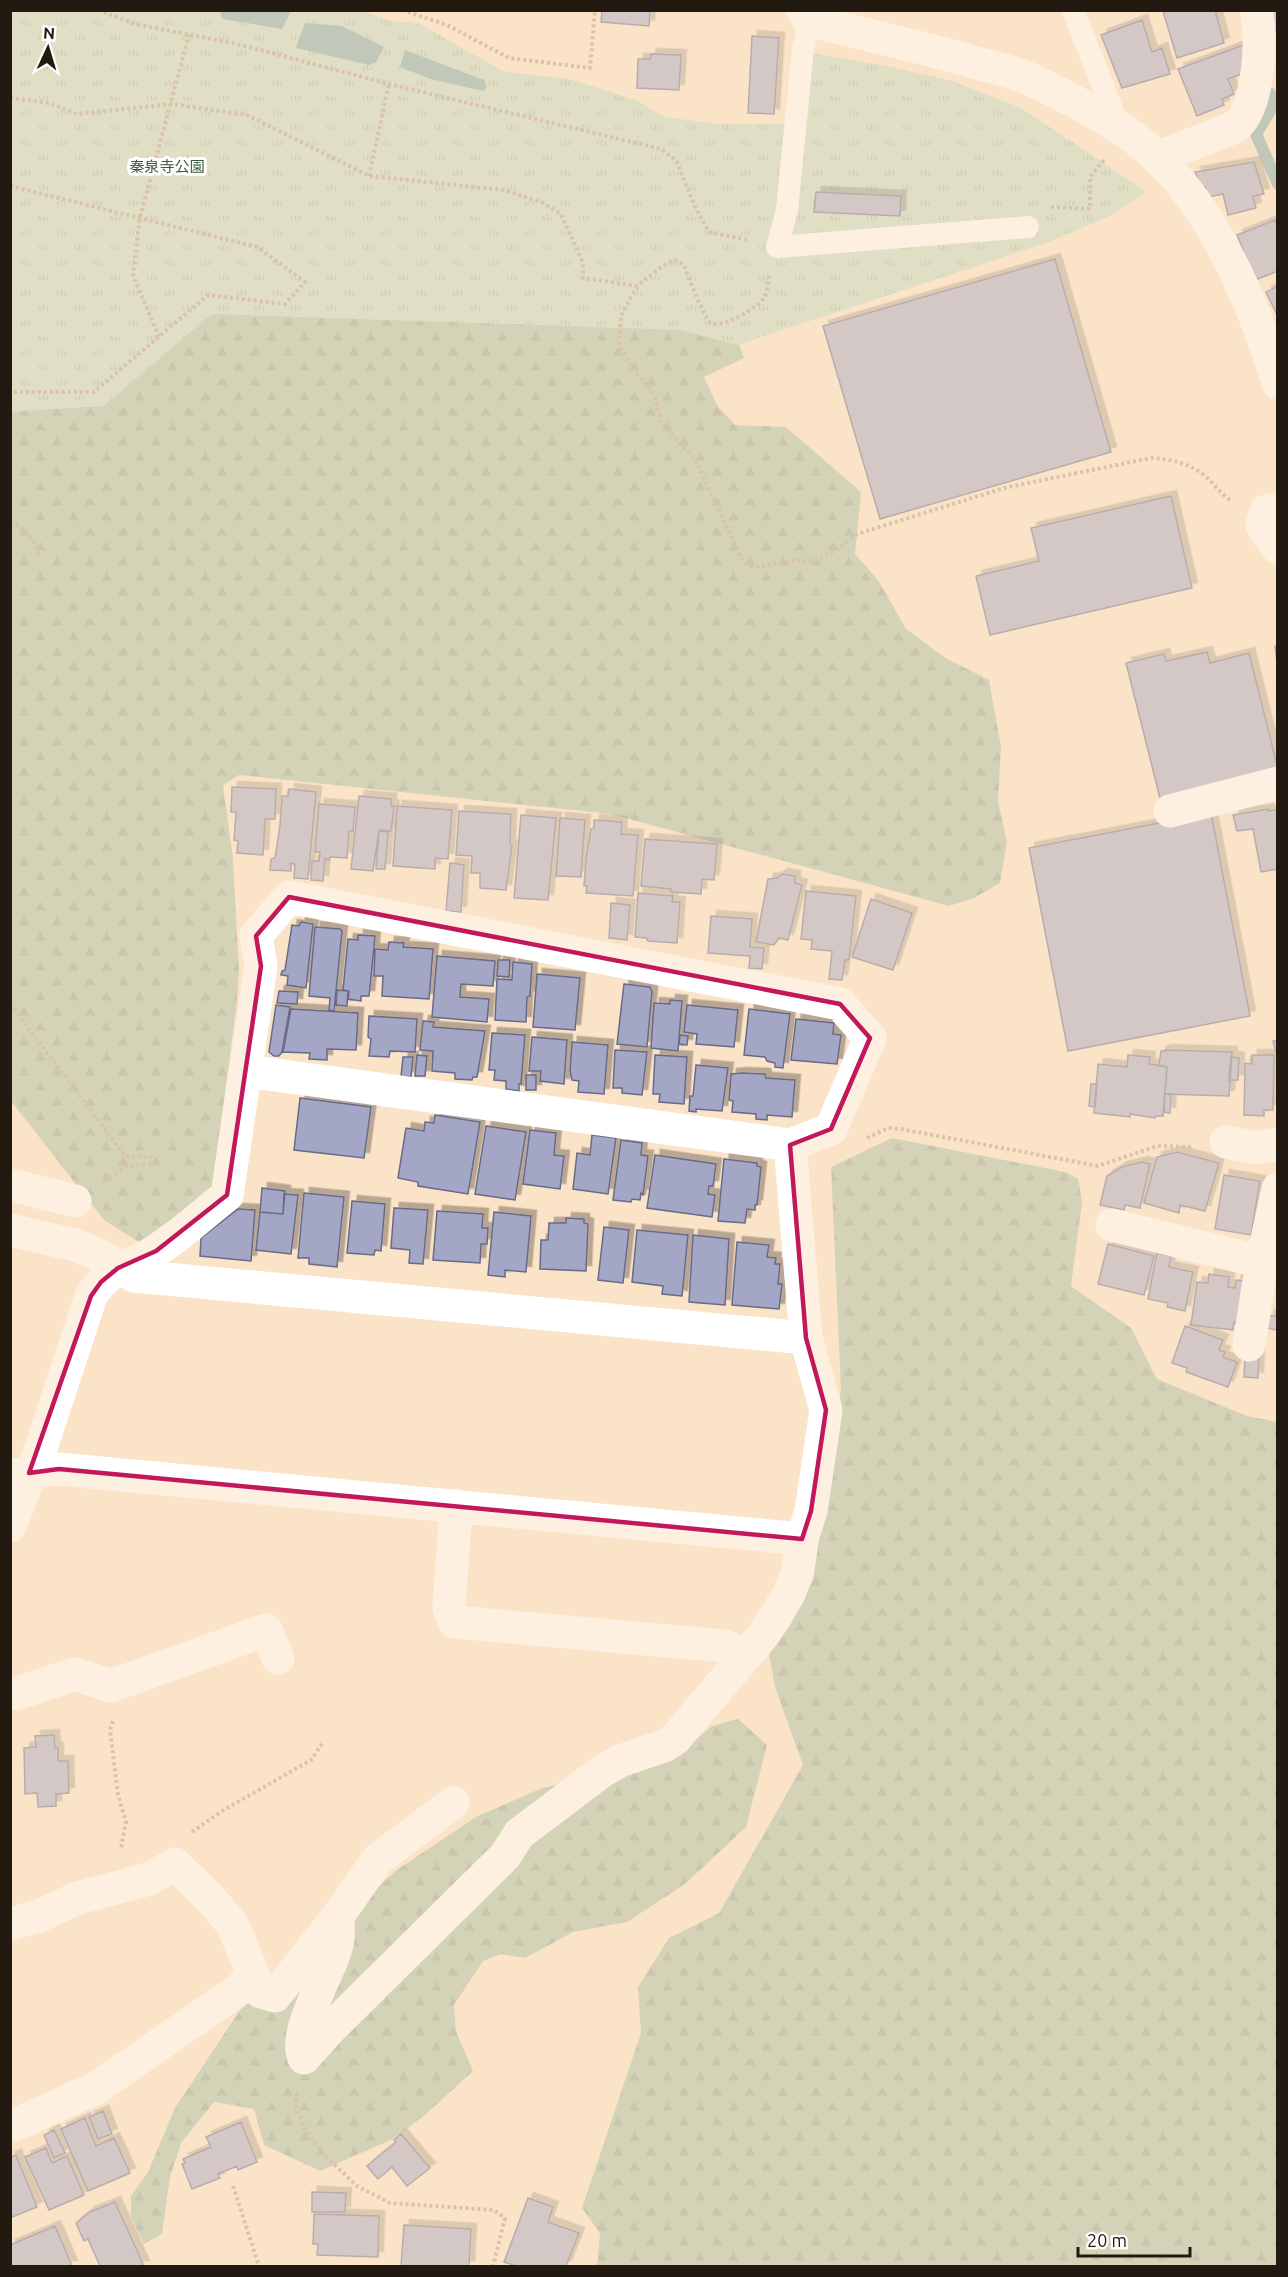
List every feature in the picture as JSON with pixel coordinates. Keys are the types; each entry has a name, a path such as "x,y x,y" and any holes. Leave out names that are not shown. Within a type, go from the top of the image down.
{"street":[{"path":"1157,158 1235,127 1242,121 1252,94 1260,44 1256,10"},
{"path":"807,16 1028,78 1119,127 1157,158 1188,194 1218,239 1249,302 1278,383"},
{"path":"1271,514 1262,525 1278,548"},
{"path":"1170,812 1278,783"},
{"path":"10,1526 20,1474 42,1445 92,1296 101,1281 118,1268 156,1251 227,1195 261,966 256,936 289,897 840,1004 870,1038 831,1129 790,1145 246,1071"},
{"path":"1226,1142 1256,1148 1278,1144"},
{"path":"338,1916 338,1940 303,2032 301,2051 304,2058 329,2030 505,1856 519,1834 601,1772 620,1761 664,1746 675,1739 777,1616 798,1570 802,1539 811,1511 826,1410 806,1338 790,1145"},
{"path":"10,1185 75,1201"},
{"path":"1249,1346 1262,1262 1278,1189"},
{"path":"1112,1225 1262,1262"},
{"path":"10,1230 75,1245 99,1255 135,1276 806,1338"},
{"path":"20,1474 59,1468 802,1539"},
{"path":"456,1506 449,1608 455,1622 724,1646 746,1656"},
{"path":"10,1693 15,1694 75,1674 111,1686 266,1630 278,1658"},
{"path":"11,1922 39,1916 78,1898 113,1887 149,1879 175,1864 209,1897 232,1924 261,1992 275,1996 338,1916 378,1859 453,1803"},
{"path":"10,2127 96,2088 240,1989 253,1974"}],"lane":[{"path":"1073,10 1119,127"},
{"path":"807,16 787,210 777,247 1028,227"}],"path":[{"path":"98,10 135,24 237,44 389,84 661,149 676,160 696,209 709,232 777,247 764,299 747,312 722,325 710,323 706,319 683,264 675,260 667,263 637,286 618,325 619,344 633,369 654,394 661,423 695,459 741,558 749,566 756,567 800,560 813,562 836,550 857,534 1004,488 1151,458 1173,459 1188,465 1204,476 1227,498 1271,514"},
{"path":"402,10 447,25 509,58 590,68 595,10"},
{"path":"159,337 133,275 140,217 189,34"},
{"path":"369,176 389,84"},
{"path":"10,98 49,103 77,114 172,104 247,115 369,176 504,190 543,203 561,214 583,263 583,279 637,286"},
{"path":"1049,206 1090,209 1090,177 1101,164"},
{"path":"10,186 257,247 304,282 285,304 208,295 94,392 10,392"},
{"path":"10,522 22,526 36,544 40,557"},
{"path":"10,1004 126,1157 153,1157 153,1164 128,1166 75,1201"},
{"path":"888,1128 1098,1166 1157,1146 1199,1147 1225,1152 1226,1142"},
{"path":"111,1686 116,1713 110,1730 118,1795 126,1822 113,1887"},
{"path":"175,1864 178,1842 222,1811 311,1760 322,1744"},
{"path":"304,2058 296,2090 296,2107 305,2129 323,2154 357,2186 390,2203 494,2210 505,2218 493,2266"},
{"path":"233,2186 258,2266"}],"highlighted area":[{"path":"289,897 840,1004 870,1038 831,1129 790,1145 806,1338 826,1410 811,1511 802,1539 59,1469 29,1473 91,1296 101,1282 118,1268 156,1251 227,1195 261,966 256,936"}],"green space":[{"name":"秦泉寺公園","path":"11,11 362,11 392,21 418,23 505,72 570,79 638,101 664,117 720,124 788,124 793,50 888,66 955,82 1021,108 1147,192 1108,217 1046,243 737,345 680,330 212,314 104,406 11,412"},
{"path":"11,202 699,233 744,358 704,377 717,405 735,425 786,427 861,492 855,554 878,580 906,629 947,659 989,680 1001,747 998,801 1007,842 1000,883 974,898 949,906 611,814 239,775 223,785 233,859 239,972 212,1191 139,1242 104,1220 11,1101"},
{"path":"892,1138 1065,1172 1078,1179 1082,1202 1071,1286 1131,1328 1157,1379 1247,1416 1277,1422 1277,2266 597,2266 600,2233 582,2208 641,2033 638,1987 669,1938 719,1913 803,1765 775,1687 769,1652 789,1628 813,1580 841,1389 831,1167"},
{"path":"738,1719 767,1745 746,1827 685,1884 627,1922 573,1932 525,1958 501,1954 483,1961 454,2005 456,2031 473,2071 425,2115 393,2139 320,2171 264,2145 254,2109 214,2102 181,2143 170,2177 162,2234 144,2244 131,2217 131,2196 148,2172 175,2108 240,2010 397,1870 476,1817 542,1788 645,1767 684,1749 712,1726"}],"water":[{"path":"219,11 291,11 282,29 223,19"},
{"path":"305,23 342,26 384,47 376,62 369,65 296,48"},
{"path":"405,50 484,80 487,87 483,91 431,79 400,67"}],"building":[{"path":"602,10 650,10 649,26 601,22"},
{"path":"1215,10 1224,43 1177,58 1163,11"},
{"path":"1264,10 1278,10 1278,30 1269,32"},
{"path":"1142,20 1152,52 1162,48 1170,74 1122,88 1101,35"},
{"path":"752,36 779,38 774,114 748,113"},
{"path":"1246,44 1242,74 1228,79 1234,94 1222,99 1224,105 1197,116 1178,69"},
{"path":"651,54 681,55 679,90 637,88 638,59 650,59"},
{"path":"1254,162 1264,194 1253,196 1256,208 1228,215 1223,194 1208,197 1205,187 1201,186 1195,172"},
{"path":"816,192 901,196 900,216 814,212"},
{"path":"1275,220 1278,226 1278,271 1255,280 1237,235"},
{"path":"1055,259 1111,452 880,519 823,326"},
{"path":"1278,286 1278,317 1266,292"},
{"path":"1171,496 1192,588 990,635 976,576 1039,561 1031,528"},
{"path":"1275,646 1278,646 1278,672"},
{"path":"1207,652 1210,663 1249,653 1278,769 1161,802 1126,663 1164,654 1166,661"},
{"path":"232,787 276,789 275,819 265,819 263,855 237,853 238,841 234,840 236,812 231,812"},
{"path":"289,789 316,792 308,879 294,878 295,864 291,863 291,871 270,870 271,859 275,858 282,796 288,796"},
{"path":"359,796 391,799 391,806 394,806 391,831 379,830 373,871 351,869"},
{"path":"319,804 355,807 353,831 349,831 347,858 325,859 323,881 311,880 312,861 319,861 320,852 315,852"},
{"path":"397,806 452,810 448,859 435,858 435,869 393,866"},
{"path":"1268,809 1269,811 1278,809 1278,869 1261,872 1253,829 1237,831 1233,815"},
{"path":"459,811 511,814 510,844 512,846 506,890 480,888 480,873 471,873 472,856 456,855"},
{"path":"1211,813 1250,1016 1068,1051 1029,848"},
{"path":"521,815 556,818 548,900 514,898"},
{"path":"560,818 585,820 581,877 556,876"},
{"path":"594,820 622,822 621,834 638,835 633,896 586,893 587,886 584,886 586,859"},
{"path":"379,831 388,832 385,869 376,869"},
{"path":"645,839 717,844 714,880 702,879 701,894 671,892 671,889 641,886"},
{"path":"450,863 464,865 461,912 446,911"},
{"path":"782,874 795,876 795,883 802,885 788,940 779,938 774,945 756,942 768,879 777,878"},
{"path":"806,891 856,896 849,960 845,960 842,980 829,979 832,951 811,949 812,940 801,939"},
{"path":"638,893 673,896 672,902 680,902 677,943 648,941 646,938 635,937"},
{"path":"871,899 912,913 893,970 852,957"},
{"path":"611,903 630,905 627,940 609,938"},
{"path":"711,916 752,919 750,947 764,948 762,969 749,968 750,956 708,953"},
{"path":"301,922 313,924 306,988 287,985 288,976 281,975 285,970 292,925 299,926"},
{"path":"315,927 342,931 334,1011 329,1010 330,998 309,996"},
{"path":"358,935 375,936 369,996 361,996 361,1001 348,999 349,991 343,990 348,939 358,940"},
{"path":"389,942 404,943 403,947 433,949 429,999 382,996 383,976 374,976 375,949 388,950"},
{"path":"437,956 495,961 493,986 461,984 460,997 489,999 487,1022 432,1017"},
{"path":"498,960 510,960 509,977 497,976"},
{"path":"513,962 532,964 526,1022 495,1020 497,979 512,980"},
{"path":"537,974 580,978 575,1030 533,1027"},
{"path":"624,984 650,987 652,992 647,1047 617,1044"},
{"path":"337,990 348,991 347,1006 336,1005"},
{"path":"279,991 298,992 297,1004 277,1003"},
{"path":"670,1000 682,1001 678,1051 651,1048 654,1003 670,1004"},
{"path":"276,1005 290,1007 282,1052 279,1056 274,1056 269,1052"},
{"path":"687,1005 738,1010 734,1047 696,1044 697,1034 684,1032"},
{"path":"291,1009 358,1013 356,1050 327,1049 327,1060 309,1059 310,1053 283,1052"},
{"path":"749,1009 790,1014 783,1068 775,1067 775,1063 767,1061 765,1057 744,1055"},
{"path":"369,1016 417,1019 415,1052 390,1051 389,1057 369,1056 371,1039 368,1037"},
{"path":"796,1019 834,1023 833,1034 841,1035 837,1064 791,1060"},
{"path":"423,1021 434,1022 433,1027 485,1031 477,1077 473,1077 472,1080 455,1079 455,1073 432,1071 433,1051 420,1050"},
{"path":"492,1033 525,1035 519,1091 506,1089 506,1081 494,1080 495,1070 489,1070"},
{"path":"680,1035 688,1036 687,1045 679,1044"},
{"path":"532,1037 567,1040 564,1084 540,1081 541,1071 529,1071"},
{"path":"1278,1040 1278,1060 1273,1041"},
{"path":"572,1042 608,1045 604,1094 578,1092 579,1081 572,1080 570,1071"},
{"path":"615,1050 647,1052 642,1095 622,1093 622,1088 613,1088"},
{"path":"1161,1051 1232,1052 1229,1096 1165,1094 1167,1067 1159,1065"},
{"path":"417,1055 427,1056 425,1076 415,1076"},
{"path":"655,1055 687,1057 684,1104 659,1102 660,1094 653,1094"},
{"path":"1128,1055 1150,1057 1149,1064 1167,1067 1163,1116 1155,1118 1130,1114 1130,1117 1094,1113 1098,1064 1127,1067"},
{"path":"1252,1055 1274,1055 1273,1110 1264,1110 1264,1116 1244,1115 1245,1063 1252,1064"},
{"path":"403,1057 413,1057 411,1077 401,1076"},
{"path":"1231,1057 1239,1058 1238,1080 1229,1080"},
{"path":"696,1065 728,1068 722,1111 696,1109 696,1112 689,1111"},
{"path":"731,1074 765,1074 766,1078 795,1080 792,1117 767,1115 767,1120 756,1119 756,1114 732,1112 733,1101 729,1100"},
{"path":"526,1075 536,1075 536,1090 526,1090"},
{"path":"1091,1084 1097,1084 1095,1107 1089,1106"},
{"path":"1165,1094 1171,1094 1170,1113 1164,1112"},
{"path":"300,1098 371,1107 364,1158 294,1150"},
{"path":"435,1115 480,1122 468,1194 418,1186 418,1182 398,1178 406,1128 424,1131 425,1122 434,1123"},
{"path":"486,1126 526,1132 515,1200 475,1194"},
{"path":"530,1130 556,1133 554,1155 564,1156 560,1189 523,1184"},
{"path":"592,1135 616,1138 608,1194 573,1189 577,1153 590,1155"},
{"path":"621,1140 642,1143 641,1155 648,1156 643,1195 641,1193 640,1200 632,1199 631,1202 613,1200"},
{"path":"1177,1152 1219,1163 1205,1211 1180,1205 1179,1213 1144,1203 1157,1157"},
{"path":"655,1155 716,1164 713,1186 709,1186 708,1194 715,1195 712,1217 647,1208"},
{"path":"724,1159 757,1163 757,1166 761,1167 757,1205 755,1205 755,1210 747,1209 745,1223 718,1221"},
{"path":"1142,1162 1150,1164 1140,1208 1125,1205 1124,1210 1100,1205 1107,1176 1122,1167"},
{"path":"1224,1175 1260,1181 1251,1235 1215,1229"},
{"path":"262,1188 285,1191 283,1214 260,1212"},
{"path":"304,1193 344,1197 337,1267 309,1264 309,1258 298,1258"},
{"path":"284,1194 298,1195 291,1254 256,1250 260,1212 283,1214"},
{"path":"352,1201 385,1204 381,1251 375,1250 374,1255 347,1253"},
{"path":"394,1208 428,1210 423,1264 409,1263 410,1250 391,1248"},
{"path":"238,1209 255,1210 251,1261 200,1256 201,1238"},
{"path":"437,1211 483,1214 482,1228 488,1228 487,1244 481,1244 480,1263 433,1260"},
{"path":"494,1212 531,1216 526,1272 505,1270 505,1277 488,1275"},
{"path":"566,1218 584,1219 584,1223 588,1224 586,1271 540,1269 541,1240 548,1240 549,1223 566,1223"},
{"path":"604,1227 629,1230 623,1283 598,1280"},
{"path":"637,1230 688,1235 682,1296 662,1294 663,1286 632,1282"},
{"path":"693,1235 729,1239 725,1305 689,1302"},
{"path":"737,1242 769,1245 767,1257 776,1258 775,1264 780,1264 778,1284 782,1284 779,1309 732,1305"},
{"path":"1108,1244 1154,1256 1144,1295 1098,1284"},
{"path":"1157,1253 1171,1256 1169,1267 1193,1272 1185,1311 1167,1307 1168,1303 1148,1299"},
{"path":"1209,1274 1229,1277 1228,1287 1235,1288 1236,1280 1245,1281 1240,1323 1234,1322 1233,1330 1191,1325 1197,1282 1208,1283"},
{"path":"1269,1315 1278,1317 1277,1330 1266,1328"},
{"path":"1185,1326 1223,1340 1219,1350 1225,1352 1223,1357 1237,1362 1228,1387 1186,1372 1187,1368 1172,1363"},
{"path":"1245,1354 1259,1354 1258,1378 1244,1377"},
{"path":"54,1735 55,1748 58,1748 58,1761 68,1761 69,1793 56,1794 56,1806 38,1807 37,1793 25,1794 24,1748 36,1747 35,1736"},
{"path":"103,2111 112,2134 98,2139 89,2117"},
{"path":"85,2118 96,2146 114,2138 130,2173 88,2191 61,2129"},
{"path":"241,2122 257,2162 238,2170 237,2166 218,2174 220,2178 192,2189 182,2164 185,2163 183,2159 211,2147 206,2137"},
{"path":"54,2130 65,2153 54,2158 44,2135"},
{"path":"401,2134 430,2168 407,2186 392,2167 378,2179 367,2166 396,2142 394,2140"},
{"path":"46,2148 52,2163 67,2156 84,2195 49,2210 25,2157"},
{"path":"16,2155 37,2207 10,2218 10,2157"},
{"path":"312,2192 346,2193 345,2212 312,2212"},
{"path":"528,2198 553,2207 548,2222 579,2233 566,2266 516,2266 504,2262"},
{"path":"115,2202 144,2266 100,2266 88,2239 84,2241 76,2223 90,2212"},
{"path":"314,2214 379,2216 378,2257 317,2255 318,2244 313,2244"},
{"path":"404,2225 471,2229 469,2266 401,2266"},
{"path":"55,2226 72,2266 10,2266 10,2245"}],"waterway":[{"path":"1270,93 1270,111 1256,134 1278,184"}]}
